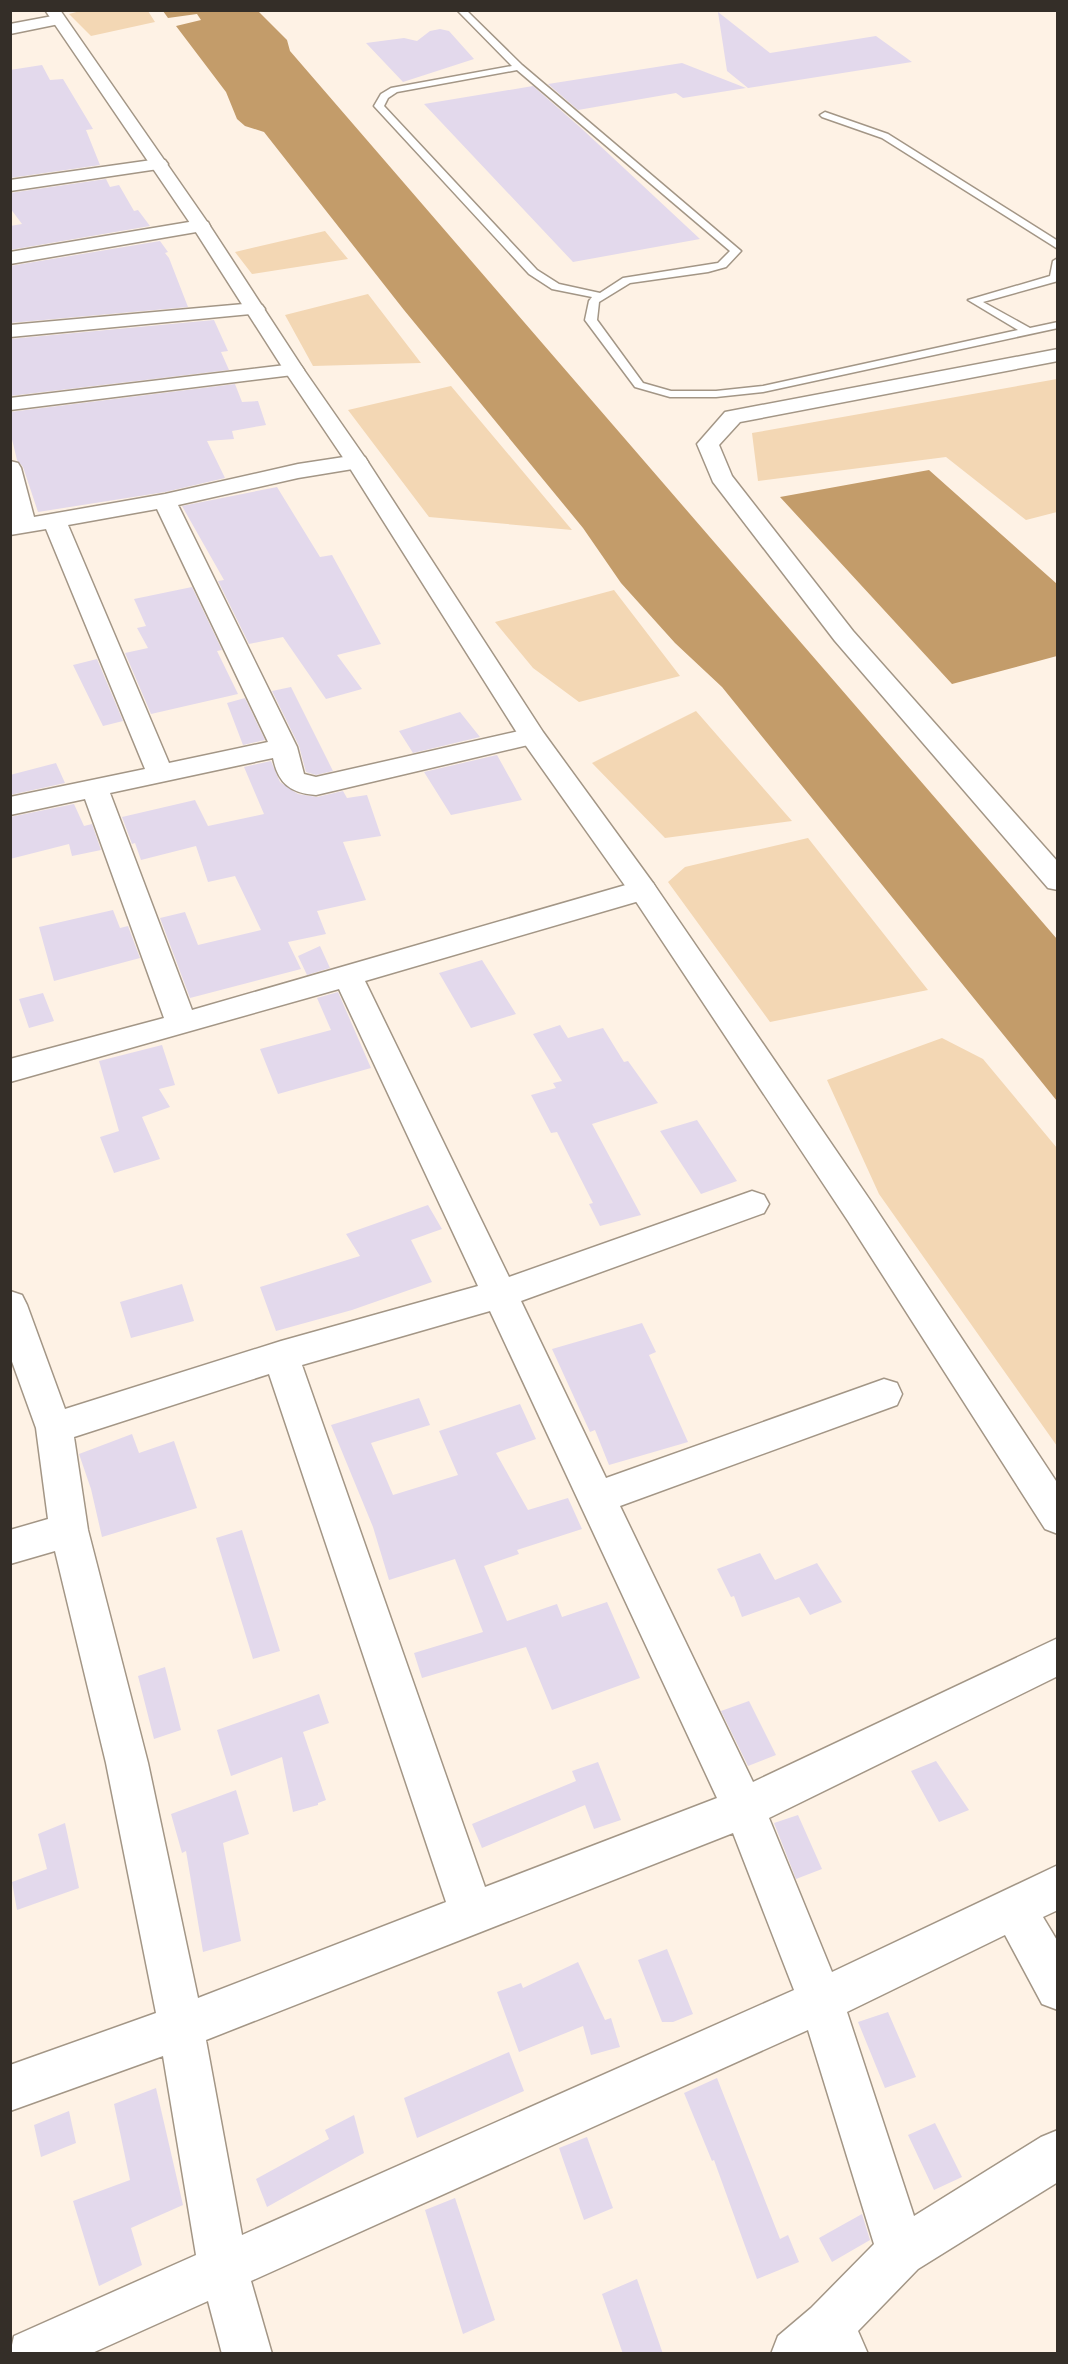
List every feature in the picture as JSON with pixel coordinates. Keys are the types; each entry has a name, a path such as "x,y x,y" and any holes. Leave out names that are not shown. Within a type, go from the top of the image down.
{"street":[{"path":"10,29 55,15 201,226 294,370 357,462 532,736 643,890 860,1212 1058,1517"},
{"path":"10,186 159,164"},
{"path":"10,258 201,226"},
{"path":"10,331 255,309"},
{"path":"1058,355 734,417 708,444 721,477 844,636 1058,881"},
{"path":"10,404 294,370"},
{"path":"11,477 18,527 165,501 298,471 357,462"},
{"path":"165,501 284,747 291,777 302,786 316,786 532,736"},
{"path":"54,520 160,773"},
{"path":"10,806 284,747"},
{"path":"94,787 182,1024"},
{"path":"10,1071 182,1024 643,890"},
{"path":"348,976 744,1808 821,2001 901,2252"},
{"path":"54,1428 281,1356 501,1294 752,1204"},
{"path":"10,1305 54,1428 69,1530 127,1762 181,2026 223,2267 247,2354"},
{"path":"281,1356 471,1912"},
{"path":"597,1498 884,1394"},
{"path":"10,1547 69,1530"},
{"path":"10,2088 181,2026 744,1808 1058,1656"},
{"path":"32,2354 821,2001 1058,1887"},
{"path":"1014,1907 1058,1988"},
{"path":"823,2344 901,2252 1058,2154"}],"lane":[{"path":"460,10 519,67 736,251 722,265 708,269 627,280 594,301 591,320 639,385 670,394 716,394 764,389 1058,325"},
{"path":"519,67 394,90 384,96 379,106 533,272 556,287 601,296"},
{"path":"825,115 885,136 1058,246"},
{"path":"1027,331 973,300 1055,278 1058,261"}],"shaded area":[{"path":"80,11 148,11 155,22 91,36 69,14"},
{"path":"163,11 258,11 287,40 290,51 1057,939 1057,1101 722,687 675,643 621,583 583,528 404,310 264,132 245,126 237,119 226,92 176,26 201,20 197,14 168,18"},
{"path":"325,231 348,259 252,274 235,252"},
{"path":"368,294 421,363 313,366 285,315"},
{"path":"1057,379 1057,512 1026,520 946,457 758,481 752,433"},
{"path":"451,386 572,530 429,517 348,410"},
{"path":"929,470 1057,584 1057,656 952,684 780,497"},
{"path":"614,590 680,676 579,702 533,668 495,622"},
{"path":"696,711 792,821 665,838 592,763"},
{"path":"808,838 928,990 770,1022 668,882 685,867"},
{"path":"942,1038 983,1059 1057,1148 1057,1446 879,1194 827,1080"}],"building":[{"path":"718,12 770,53 876,36 912,62 748,88 727,71"},
{"path":"440,29 449,31 474,59 403,82 366,43 404,38 417,41 430,31"},
{"path":"682,63 746,88 683,98 676,93 578,110 548,84"},
{"path":"42,65 50,80 63,79 93,129 86,130 100,165 10,178 10,70"},
{"path":"533,86 700,239 573,262 424,104"},
{"path":"106,179 110,187 119,185 134,211 138,210 150,226 10,250 10,226 22,224 10,208 10,193"},
{"path":"160,241 168,252 165,253 188,307 10,323 10,266"},
{"path":"214,320 228,351 221,352 229,370 10,396 10,339"},
{"path":"235,384 242,402 258,401 266,425 232,431 234,439 207,441 225,478 165,492 38,512 23,467 17,460 10,431 10,412"},
{"path":"277,487 320,557 332,555 381,644 337,655 362,689 326,699 283,637 249,644 218,581 224,580 182,506"},
{"path":"192,587 222,650 217,651 238,694 151,714 125,653 148,648 137,628 146,626 134,599"},
{"path":"97,659 123,721 103,726 73,665"},
{"path":"291,687 333,771 316,775 306,772 299,746 272,691"},
{"path":"245,698 265,740 243,745 227,703"},
{"path":"460,712 480,737 413,753 399,731"},
{"path":"497,755 522,800 451,815 424,772"},
{"path":"271,761 280,782 298,794 317,797 343,791 347,798 367,795 381,836 343,842 366,900 317,911 326,934 288,942 301,969 190,998 160,918 185,912 198,945 261,930 235,876 208,882 196,846 141,860 122,817 195,800 208,826 264,814 244,767"},
{"path":"56,763 65,783 10,795 10,775"},
{"path":"74,804 84,826 92,824 101,850 72,856 69,844 10,859 10,817"},
{"path":"113,910 120,928 128,926 140,958 54,981 39,927"},
{"path":"320,946 330,968 307,975 298,956"},
{"path":"482,960 516,1014 471,1028 439,973"},
{"path":"338,992 371,1068 278,1094 260,1049 331,1030 317,998"},
{"path":"43,993 54,1021 29,1028 19,999"},
{"path":"560,1025 568,1038 603,1028 624,1062 628,1061 658,1103 592,1124 641,1215 600,1226 589,1204 593,1203 557,1132 551,1133 531,1095 556,1088 553,1083 562,1081 533,1034"},
{"path":"162,1045 175,1085 159,1089 170,1107 142,1117 160,1159 114,1173 100,1137 119,1131 99,1061"},
{"path":"697,1120 737,1181 701,1194 660,1131"},
{"path":"428,1205 442,1229 411,1240 432,1282 352,1310 276,1331 260,1287 360,1256 346,1234"},
{"path":"182,1284 194,1321 131,1338 120,1302"},
{"path":"642,1323 656,1352 649,1355 688,1442 609,1465 595,1430 590,1432 552,1349"},
{"path":"419,1398 430,1425 371,1443 393,1495 458,1475 439,1431 520,1404 536,1439 496,1453 528,1510 568,1498 582,1529 517,1550 519,1554 484,1566 507,1621 557,1604 562,1617 607,1602 640,1678 552,1710 526,1647 422,1678 414,1653 483,1632 455,1559 389,1580 373,1527 331,1425"},
{"path":"132,1434 139,1453 174,1441 197,1508 102,1537 91,1489 79,1454"},
{"path":"242,1530 280,1651 253,1659 216,1538"},
{"path":"760,1553 775,1580 817,1563 842,1602 810,1615 799,1597 742,1617 734,1596 731,1597 717,1569"},
{"path":"165,1667 181,1730 154,1739 138,1676"},
{"path":"319,1694 329,1723 303,1732 326,1800 318,1805 293,1812 282,1757 231,1776 217,1730"},
{"path":"749,1701 776,1755 748,1766 721,1711"},
{"path":"936,1761 969,1810 939,1822 911,1771"},
{"path":"598,1762 621,1820 594,1829 585,1805 482,1848 472,1824 576,1781 572,1771"},
{"path":"236,1790 249,1834 223,1843 241,1941 203,1952 186,1851 182,1853 171,1814"},
{"path":"798,1815 822,1869 796,1879 774,1823"},
{"path":"65,1823 79,1888 17,1910 12,1882 47,1869 38,1834"},
{"path":"667,1949 693,2014 673,2022 662,2022 638,1960"},
{"path":"578,1962 605,2020 611,2018 620,2047 591,2055 583,2026 519,2052 497,1992 521,1983 523,1988"},
{"path":"888,2012 916,2077 885,2088 858,2022"},
{"path":"509,2052 524,2091 417,2138 404,2098"},
{"path":"717,2078 780,2239 788,2235 799,2262 757,2279 714,2160 712,2161 684,2093"},
{"path":"156,2088 183,2205 131,2228 142,2265 99,2286 73,2201 130,2180 114,2104"},
{"path":"69,2111 76,2143 41,2157 34,2125"},
{"path":"354,2115 364,2153 267,2207 256,2179 329,2139 325,2130"},
{"path":"935,2123 962,2177 934,2190 908,2135"},
{"path":"587,2137 613,2208 584,2220 559,2148"},
{"path":"455,2198 495,2320 463,2334 425,2210"},
{"path":"862,2214 870,2240 832,2262 819,2238"},
{"path":"637,2279 663,2354 623,2354 602,2294"}]}
